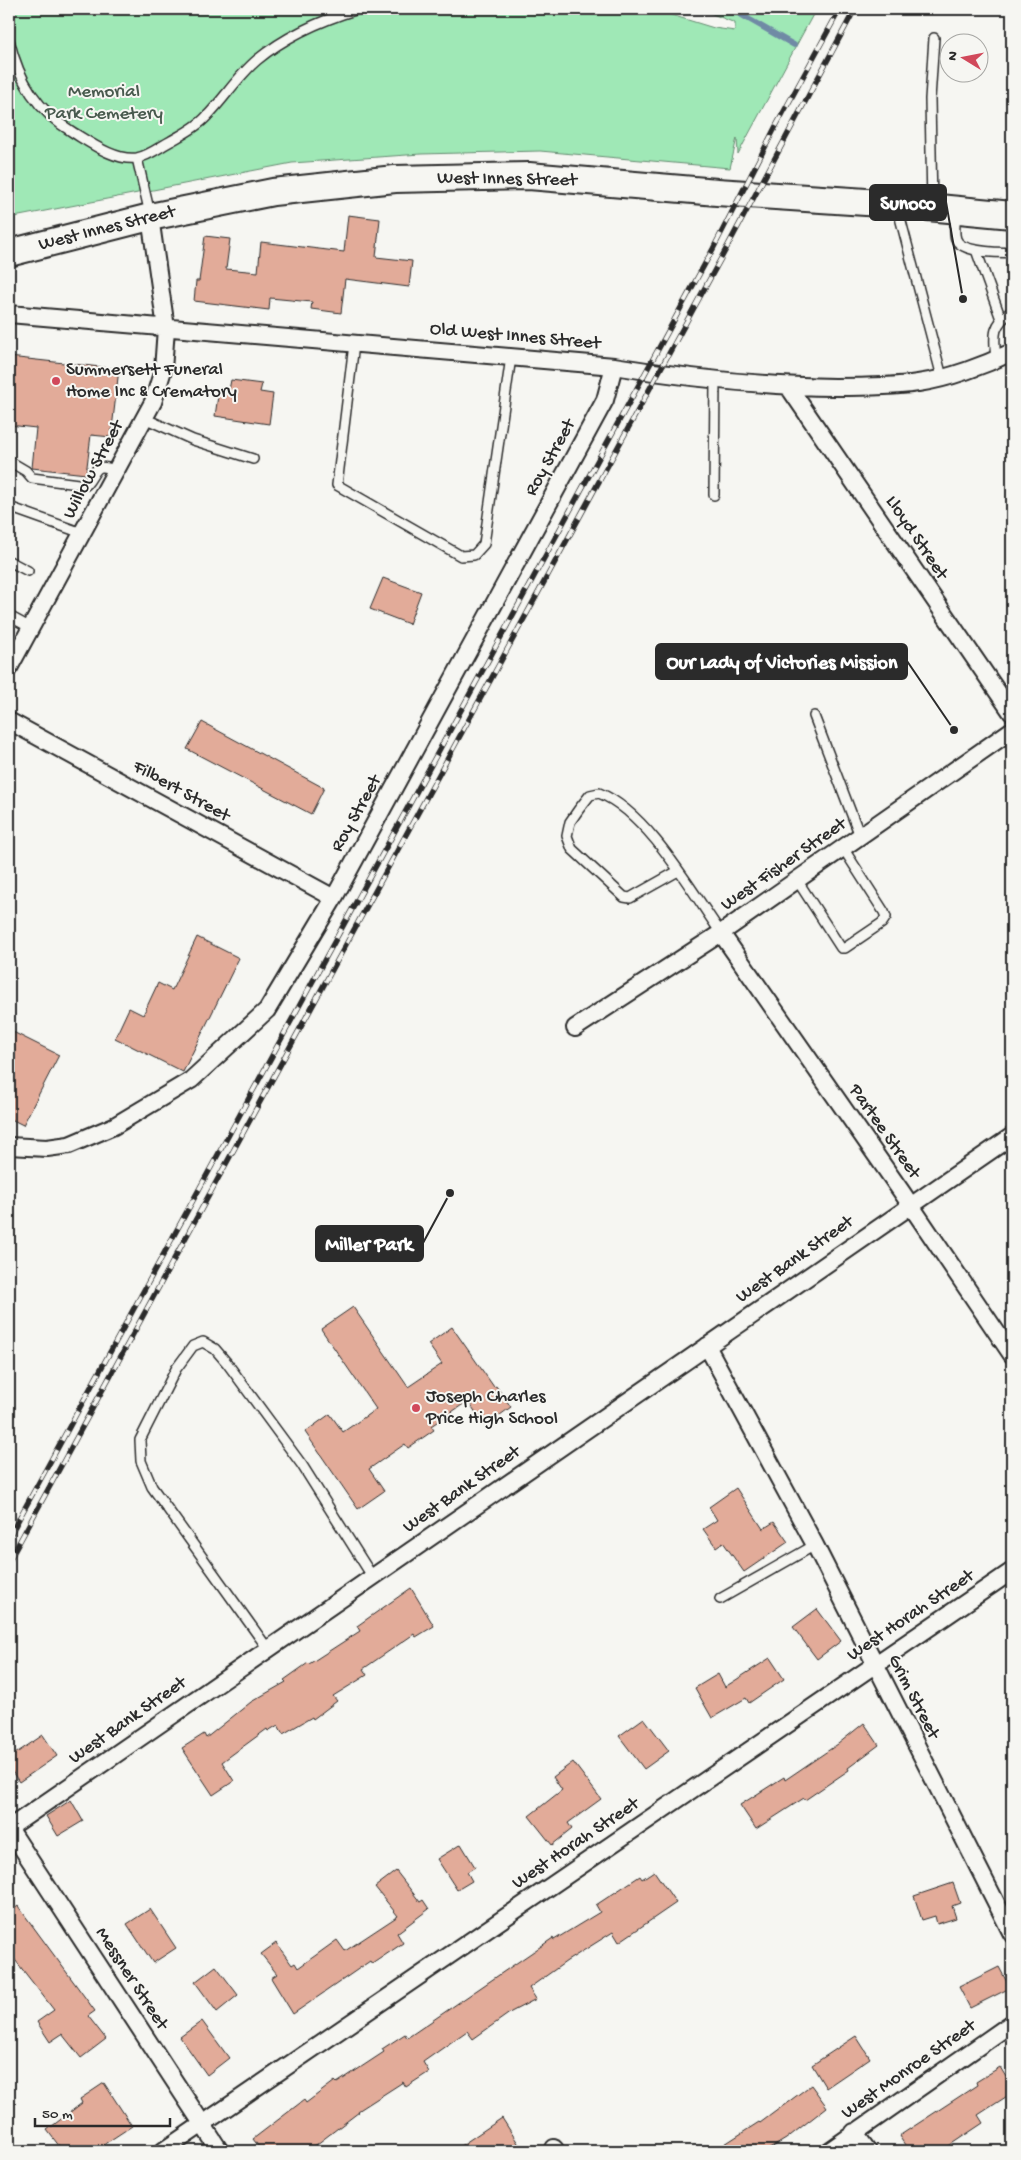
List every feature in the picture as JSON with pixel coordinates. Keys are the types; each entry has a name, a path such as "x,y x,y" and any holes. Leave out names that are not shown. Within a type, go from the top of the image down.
{"main road":[{"name":"West Innes Street","path":"9,253 150,217 273,192 395,180 529,176 717,192 896,204 1012,215"}],"street":[{"name":"Willow Street","path":"9,668 153,402 163,370 166,328 150,217"},
{"name":"Old West Innes Street","path":"9,314 614,366 658,373 788,386 876,387 920,383 985,365 1012,352"},
{"name":"Roy Street","path":"9,1146 47,1148 69,1145 114,1126 190,1080 267,1010 334,898 605,400 614,366"},
{"name":"Lloyd Street","path":"788,386 1012,713"},
{"name":"Filbert Street","path":"9,721 334,898"},
{"name":"West Fisher Street","path":"575,1028 721,933 1012,730"},
{"name":"Partee Street","path":"721,933 911,1205 1012,1355"},
{"name":"West Bank Street","path":"9,1828 1012,1136"},
{"name":"Grim Street","path":"707,1346 815,1545 1012,1934"},
{"name":"West Horah Street","path":"163,2151 1012,1571"},
{"name":"Messner Street","path":"9,1828 220,2151"},
{"name":"West Monroe Street","path":"829,2151 1012,2023"},
{"path":"854,2132 868,2151"}],"lane":[{"path":"9,40 15,66 38,104 67,129 97,147 120,156 137,158 183,135 205,118 256,61 287,39 328,18 358,9"},
{"path":"934,38 930,98 944,209 956,238 963,247 1012,253"},
{"path":"137,158 150,217"},
{"path":"896,204 942,377"},
{"path":"976,250 1001,319"},
{"path":"996,360 995,328 1001,319 1012,311"},
{"path":"354,344 337,485 462,556 474,554 484,544 511,357"},
{"path":"714,495 715,379"},
{"path":"144,418 193,440 253,460"},
{"path":"9,461 26,471 32,478 86,485 98,468 102,466 116,470"},
{"path":"9,507 82,533"},
{"path":"9,561 28,571"},
{"path":"9,616 31,628"},
{"path":"814,716 860,836"},
{"path":"678,871 630,898 624,897 572,849 567,836 570,822 590,795 599,792 611,798 632,814 678,871 721,933"},
{"path":"797,880 841,948 845,948 882,923 886,917 884,912 843,848"},
{"path":"268,1649 152,1486 141,1461 140,1440 176,1369 192,1346 203,1342 215,1349 268,1417 302,1465 372,1576"},
{"path":"720,1599 815,1545"}],"green space":[{"name":"Memorial Park Cemetery","path":"9,9 652,9 714,28 735,31 735,23 700,9 816,9 738,154 737,138 730,168 540,151 421,154 292,163 9,218"}],"building":[{"path":"348,215 380,219 376,257 412,261 409,287 345,279 341,313 311,309 312,302 270,298 269,310 194,301 196,281 199,281 205,236 230,239 226,269 258,272 261,242 344,252"},
{"path":"9,357 119,369 111,437 91,435 86,474 32,468 36,428 9,425"},
{"path":"231,380 262,384 260,392 273,394 269,424 215,416 219,389 229,390"},
{"path":"383,578 421,592 409,624 370,609"},
{"path":"202,722 324,788 311,814 187,749"},
{"path":"197,937 239,958 183,1072 115,1038 129,1008 143,1015 158,983 172,990"},
{"path":"9,1030 59,1055 23,1125 9,1118"},
{"name":"Joseph Charles Price High School","path":"353,1307 408,1387 442,1364 428,1344 452,1327 494,1387 496,1386 511,1407 485,1426 468,1401 431,1426 434,1430 408,1448 405,1444 369,1469 384,1491 358,1509 305,1432 330,1414 343,1432 376,1409 321,1329"},
{"path":"736,1488 763,1529 774,1522 788,1542 744,1572 723,1542 716,1547 703,1529 717,1520 709,1507"},
{"path":"411,1588 434,1626 416,1637 414,1634 363,1669 367,1675 333,1696 337,1701 313,1719 312,1717 283,1734 278,1725 268,1731 267,1729 222,1762 234,1781 213,1795 182,1748 204,1734 206,1738 251,1702 286,1682 284,1680 308,1663 360,1631 357,1626"},
{"path":"817,1609 841,1641 817,1659 793,1627"},
{"path":"770,1658 784,1679 749,1703 746,1698 712,1718 695,1688 718,1674 725,1687"},
{"path":"644,1718 669,1751 644,1769 619,1736"},
{"path":"864,1723 879,1745 848,1768 849,1770 805,1800 804,1798 756,1829 740,1805 784,1777 785,1780 838,1744"},
{"path":"43,1735 57,1756 19,1782 9,1767 9,1758"},
{"path":"573,1762 601,1799 568,1823 572,1829 552,1845 529,1816 562,1790 553,1777"},
{"path":"71,1800 83,1821 58,1836 46,1816"},
{"path":"461,1844 475,1867 467,1872 472,1881 457,1890 437,1859"},
{"path":"396,1871 420,1902 423,1900 429,1909 397,1933 403,1943 372,1964 370,1961 293,2014 271,1978 277,1974 261,1954 276,1943 292,1965 295,1963 298,1968 337,1940 345,1951 398,1916 375,1887"},
{"path":"654,1871 676,1903 619,1942 613,1932 567,1961 529,1988 536,1999 511,2012 473,2039 467,2031 423,2062 429,2072 406,2087 403,2082 358,2111 308,2151 262,2151 253,2139 304,2100 306,2103 335,2081 337,2083 384,2052 382,2049 405,2034 407,2038 553,1938 554,1940 600,1912 596,1905 640,1876 642,1879"},
{"path":"953,1883 960,1903 952,1906 956,1918 937,1924 935,1916 922,1920 914,1896"},
{"path":"18,1906 95,2011 88,2016 106,2039 81,2058 62,2034 50,2042 37,2022 54,2010 12,1956 15,1954 9,1945 9,1913"},
{"path":"150,1909 176,1948 153,1963 127,1924"},
{"path":"216,1966 238,1995 217,2012 195,1982"},
{"path":"999,1967 1010,1988 970,2008 959,1987"},
{"path":"202,2021 229,2058 207,2075 180,2037"},
{"path":"856,2036 870,2058 826,2088 812,2065"},
{"path":"1000,2067 1012,2087 1012,2093 978,2115 983,2123 941,2151 909,2151 899,2136 977,2085 976,2082"},
{"path":"104,2083 132,2126 103,2145 107,2151 63,2151 47,2130 82,2103 80,2099"},
{"path":"811,2085 827,2107 786,2139 766,2151 714,2151 760,2123"},
{"path":"502,2118 523,2151 453,2151"}],"waterway":[{"path":"731,9 794,45"}],"railway":[{"path":"9,1537 713,249 776,126 840,9"},
{"path":"9,1561 725,251 855,9"}],"place":[{"name":"Sunoco","path":"963,299"},
{"name":"Summersett Funeral Home Inc & Crematory","path":"56,381"},
{"name":"Our Lady of Victories Mission","path":"954,730"},
{"name":"Miller Park","path":"450,1193"},
{"name":"Joseph Charles Price High School","path":"416,1408"}]}
